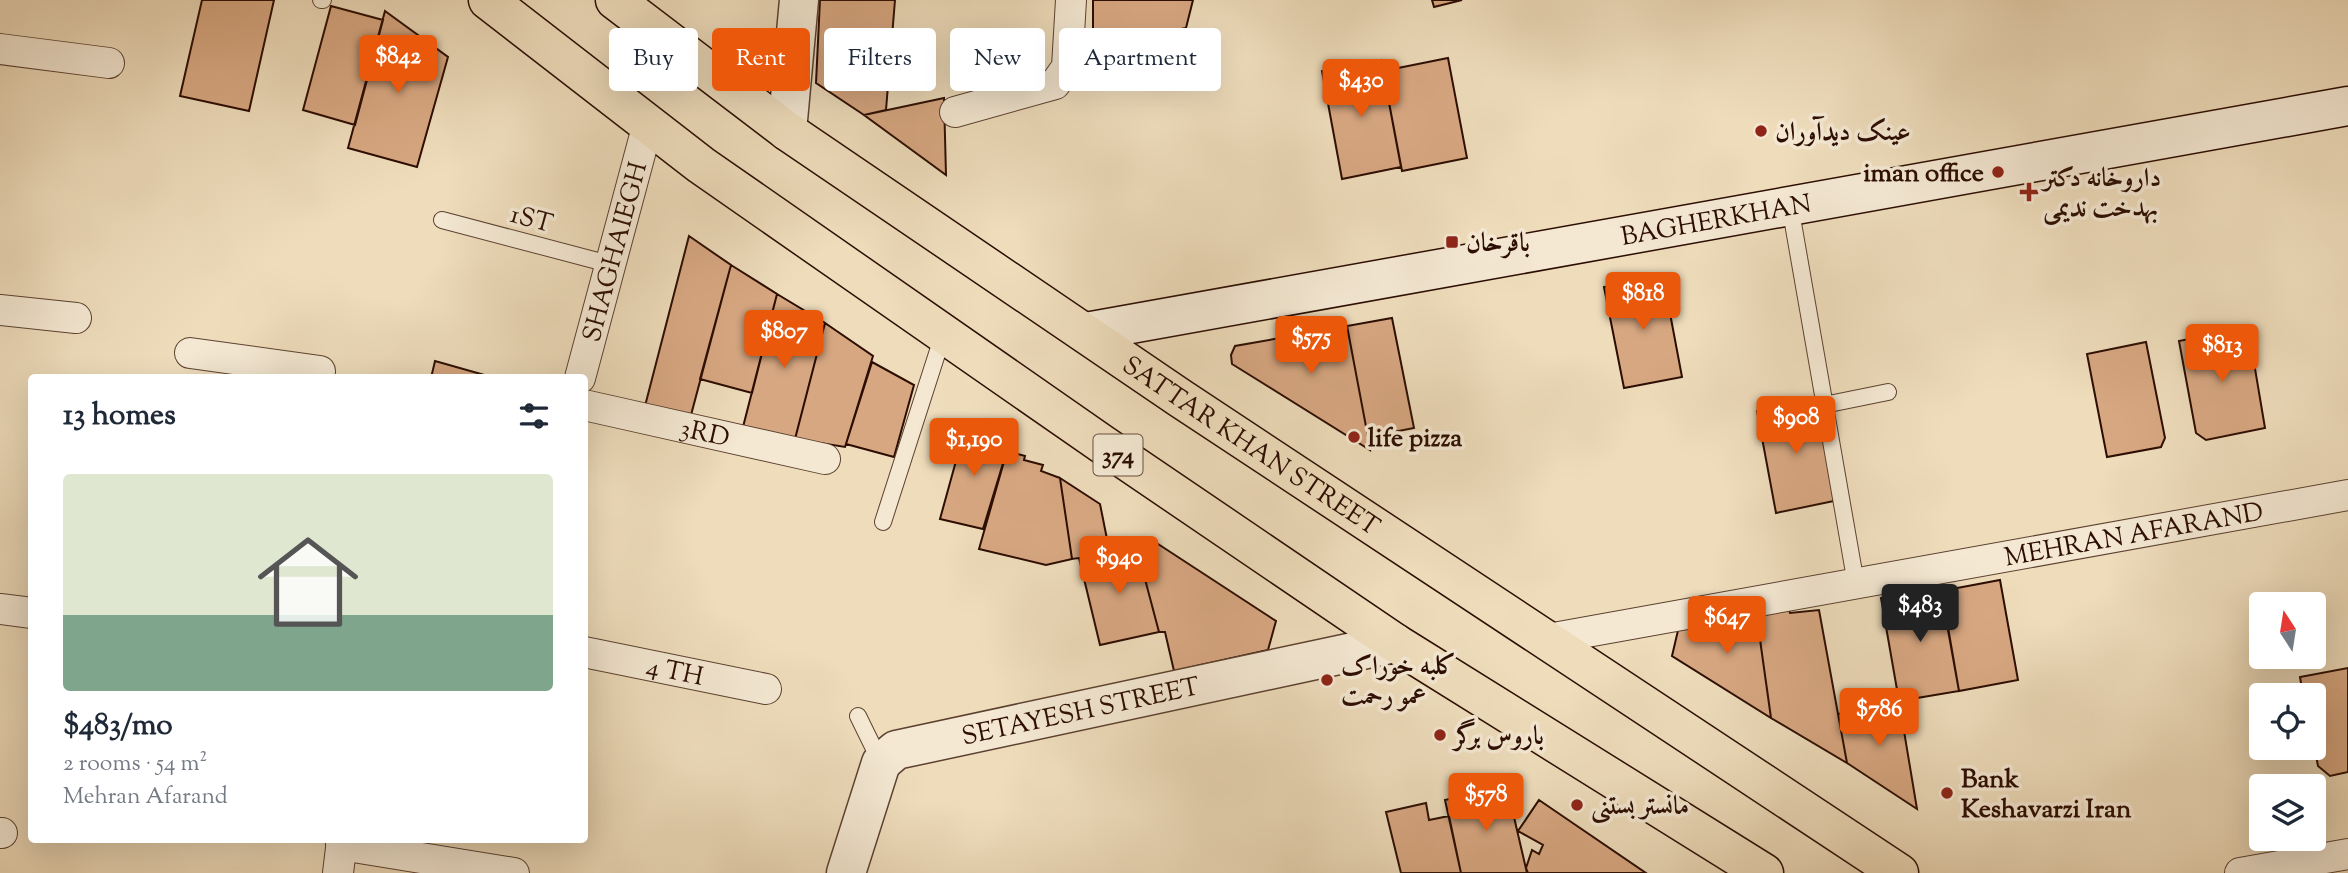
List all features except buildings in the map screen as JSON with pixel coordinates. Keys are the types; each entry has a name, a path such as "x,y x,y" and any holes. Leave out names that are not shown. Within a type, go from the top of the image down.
{"main road":[{"name":"374","path":"488,0 648,124 943,335 1395,643 1763,873"},
{"path":"787,131 799,0"},
{"name":"SATTAR KHAN STREET","path":"630,6 787,131 1180,398 1899,873"},
{"name":"BAGHERKHAN","path":"1086,332 2348,106"},
{"name":"SETAYESH STREET","path":"881,763 896,750 1395,643"},
{"path":"846,873 881,763"},
{"path":"1823,823 1839,843 1844,860 1843,873"}],"street":[{"path":"955,112 1055,84 1067,67 1071,0"},
{"path":"0,49 109,63"},
{"name":"SHAGHAIEGH","path":"581,374 648,124"},
{"path":"0,310 76,318"},
{"path":"190,354 253,370 320,372"},
{"name":"3RD","path":"588,406 825,458"},
{"name":"MEHRAN AFARAND","path":"1548,639 2348,495"},
{"path":"0,609 28,612"},
{"name":"4 TH","path":"588,653 766,689"},
{"path":"340,853 514,873"},
{"path":"2240,873 2348,854"}],"lane":[{"path":"1790,206 1856,584"},
{"name":"1ST","path":"442,220 609,264"},
{"path":"883,522 943,335"},
{"path":"1824,405 1888,393"},
{"path":"858,716 881,763"}],"place":[{"name":"عینک دیدآوران","path":"1761,131"},
{"name":"iman office","path":"1998,172"},
{"name":"داروخانه دکتر بهدخت ندیمی","path":"2029,192"},
{"name":"باقرخان","path":"1452,242"},
{"name":"life pizza","path":"1354,437"},
{"name":"کلبه خوراک عمو رحمت","path":"1327,680"},
{"name":"باروس برگر","path":"1440,735"},
{"name":"Bank Keshavarzi Iran","path":"1947,793"},
{"name":"مانستر بستنی","path":"1577,805"}]}
